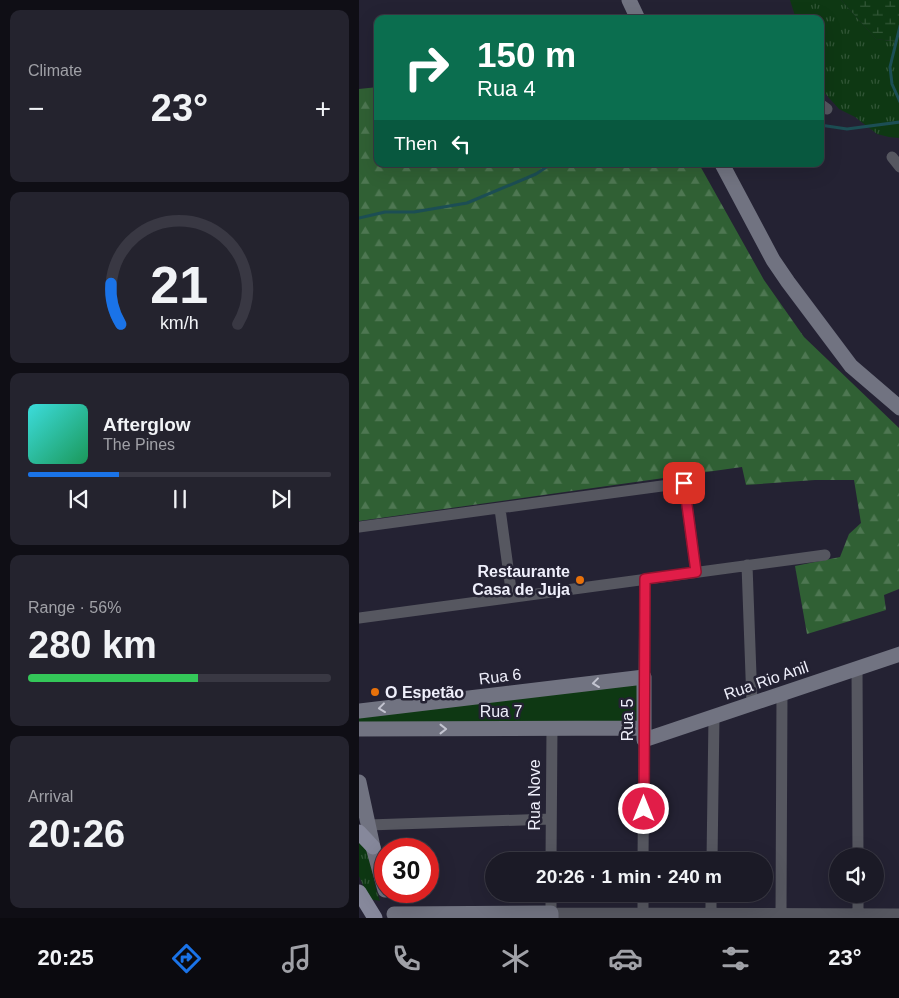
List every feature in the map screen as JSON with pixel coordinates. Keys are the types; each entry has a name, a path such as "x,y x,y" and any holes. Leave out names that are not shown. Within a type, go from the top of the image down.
{"main road":[{"path":"364,828 373,847"},
{"path":"359,892 375,918"},
{"path":"359,903 367,918"}],"street":[{"path":"629,0 637,15"},
{"path":"724,167 773,260 788,282 851,366 899,408"},
{"path":"359,527 684,483 696,572"},
{"path":"500,509 512,597"},
{"path":"359,618 825,555"},
{"path":"747,565 752,703"},
{"name":"Rua 5","path":"643,852 645,579"},
{"name":"Rua Rio Anil","path":"644,734 714,716 899,654"},
{"path":"857,668 858,848"},
{"name":"Rua 6","path":"359,711 644,677"},
{"path":"781,914 782,693"},
{"path":"712,852 714,716"},
{"name":"Rua 7","path":"359,729 552,728 644,734"},
{"name":"Rua Nove","path":"551,852 552,728"},
{"path":"359,782 364,828 551,819"},
{"path":"551,902 551,916"},
{"path":"643,902 643,916"},
{"path":"711,902 711,914"},
{"path":"390,903 395,916 899,914"},
{"path":"858,903 858,914"}],"green space":[{"path":"790,0 841,0 876,39 899,42 899,138 877,134 855,117 839,109 824,92 824,15 795,15"},
{"path":"841,0 899,0 899,42 876,39"},
{"path":"374,87 374,167 701,167 764,280 804,337 899,428 899,589 884,595 886,610 807,634 795,566 840,557 849,534 861,523 854,480 815,480 746,485 742,467 359,521 359,89"},
{"path":"640,679 642,723 359,724 359,717"},
{"path":"359,838 368,852 374,880 374,900 369,899 359,876"}],"waterway":[{"path":"900,26 890,67 892,84 900,102"},
{"path":"824,126 847,129 900,122"},
{"path":"359,218 385,212 414,212 467,203 536,174 546,167"}],"place":[{"name":"Restaurante Casa de Juja","path":"580,580"},
{"name":"O Espetão","path":"375,692"}],"route":[{"path":"644,809 645,579 696,572 684,483"}]}
